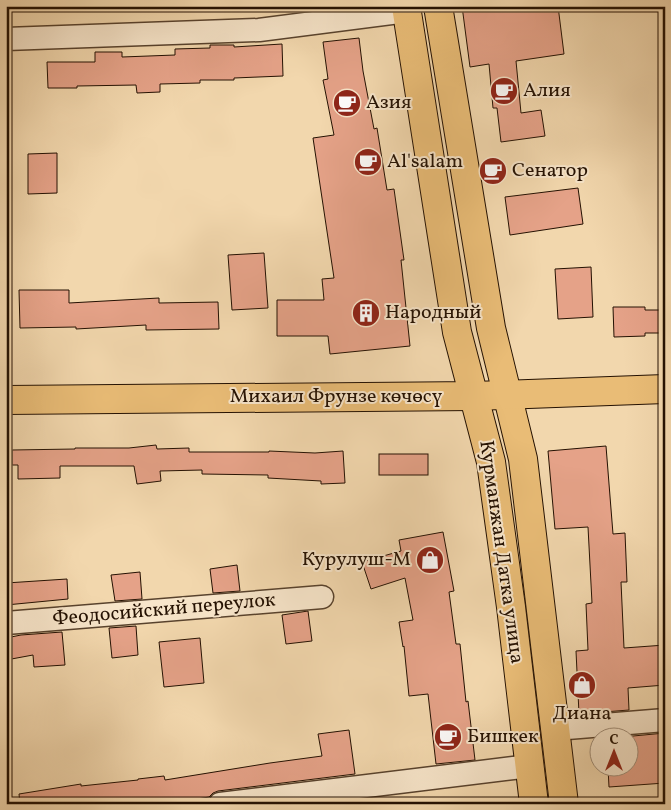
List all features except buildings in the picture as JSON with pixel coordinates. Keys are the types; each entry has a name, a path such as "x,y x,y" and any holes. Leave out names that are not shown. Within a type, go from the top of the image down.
{"main road":[{"name":"Курманжан Датка улица","path":"438,6 491,328 523,459 564,804"},
{"name":"Курманжан Датка улица","path":"406,8 457,332 491,462 511,606 534,804"},
{"name":"Михаил Фрунзе көчөсү","path":"6,400 474,396 665,389"}],"street":[{"path":"6,39 259,30 406,8"},
{"name":"Феодосийский переулок","path":"6,623 322,597"},
{"path":"555,729 665,720"},
{"path":"220,804 530,766"}],"place":[{"name":"Алия","path":"504,91"},
{"name":"Азия","path":"347,103"},
{"name":"Al'salam","path":"368,162"},
{"name":"Сенатор","path":"493,171"},
{"name":"Народный","path":"366,313"},
{"name":"Курулуш-М","path":"430,560"},
{"name":"Диана","path":"582,685"},
{"name":"Бишкек","path":"448,737"}]}
